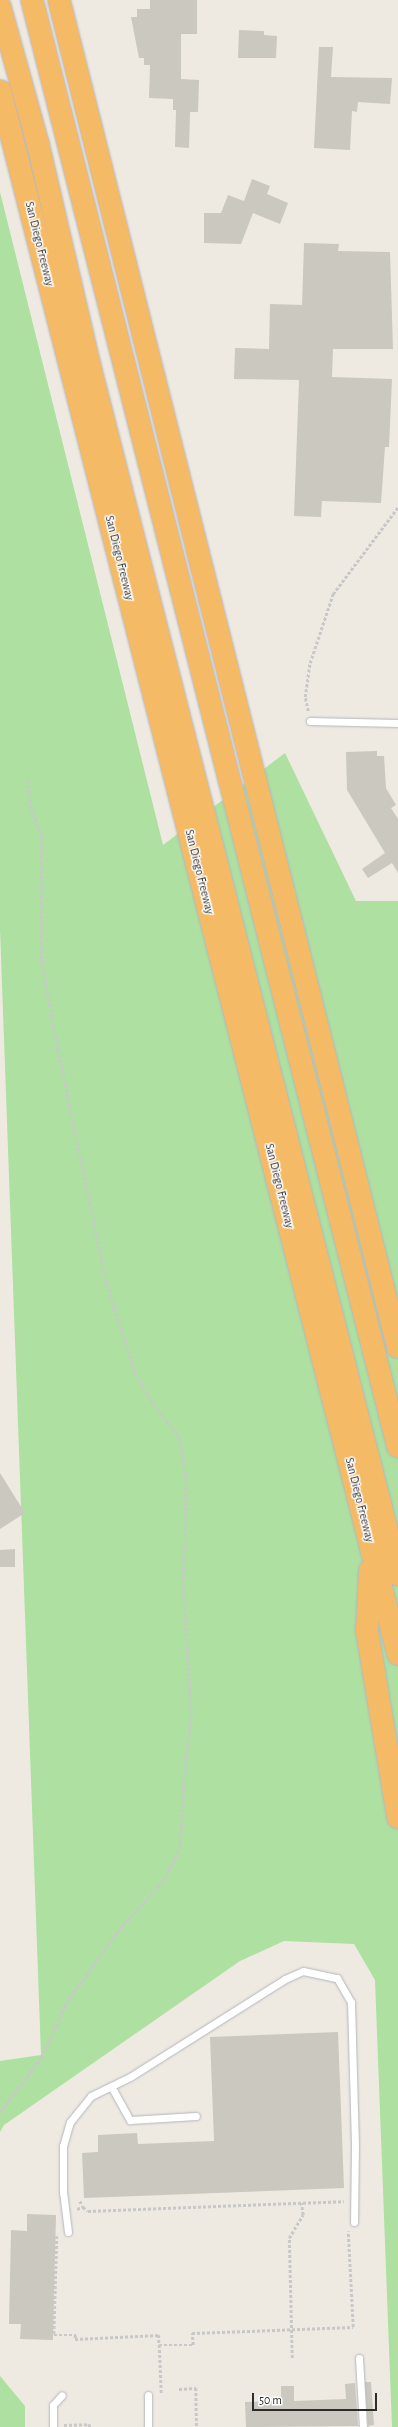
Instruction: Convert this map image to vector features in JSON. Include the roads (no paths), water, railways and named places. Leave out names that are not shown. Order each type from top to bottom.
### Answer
[{"type":"highway","points":[[32,0],[398,1446]]},
{"type":"highway","points":[[59,0],[398,1347]]},
{"type":"highway","points":[[0,7],[38,144],[89,363],[398,1574]]},
{"type":"highway","name":"San Diego Freeway","points":[[0,91],[398,1654]]},
{"type":"highway","points":[[371,1546],[367,1631],[398,1817]]},
{"type":"lane","points":[[310,721],[398,723]]},
{"type":"lane","points":[[68,2232],[63,2193],[63,2146],[70,2122],[91,2096],[130,2076],[303,1971],[337,1978],[351,2002],[355,2144],[354,2222]]},
{"type":"lane","points":[[112,2086],[130,2120],[196,2116]]},
{"type":"lane","points":[[359,2358],[363,2427]]},
{"type":"lane","points":[[53,2426],[53,2405],[62,2395]]},
{"type":"lane","points":[[148,2395],[148,2427]]}]
